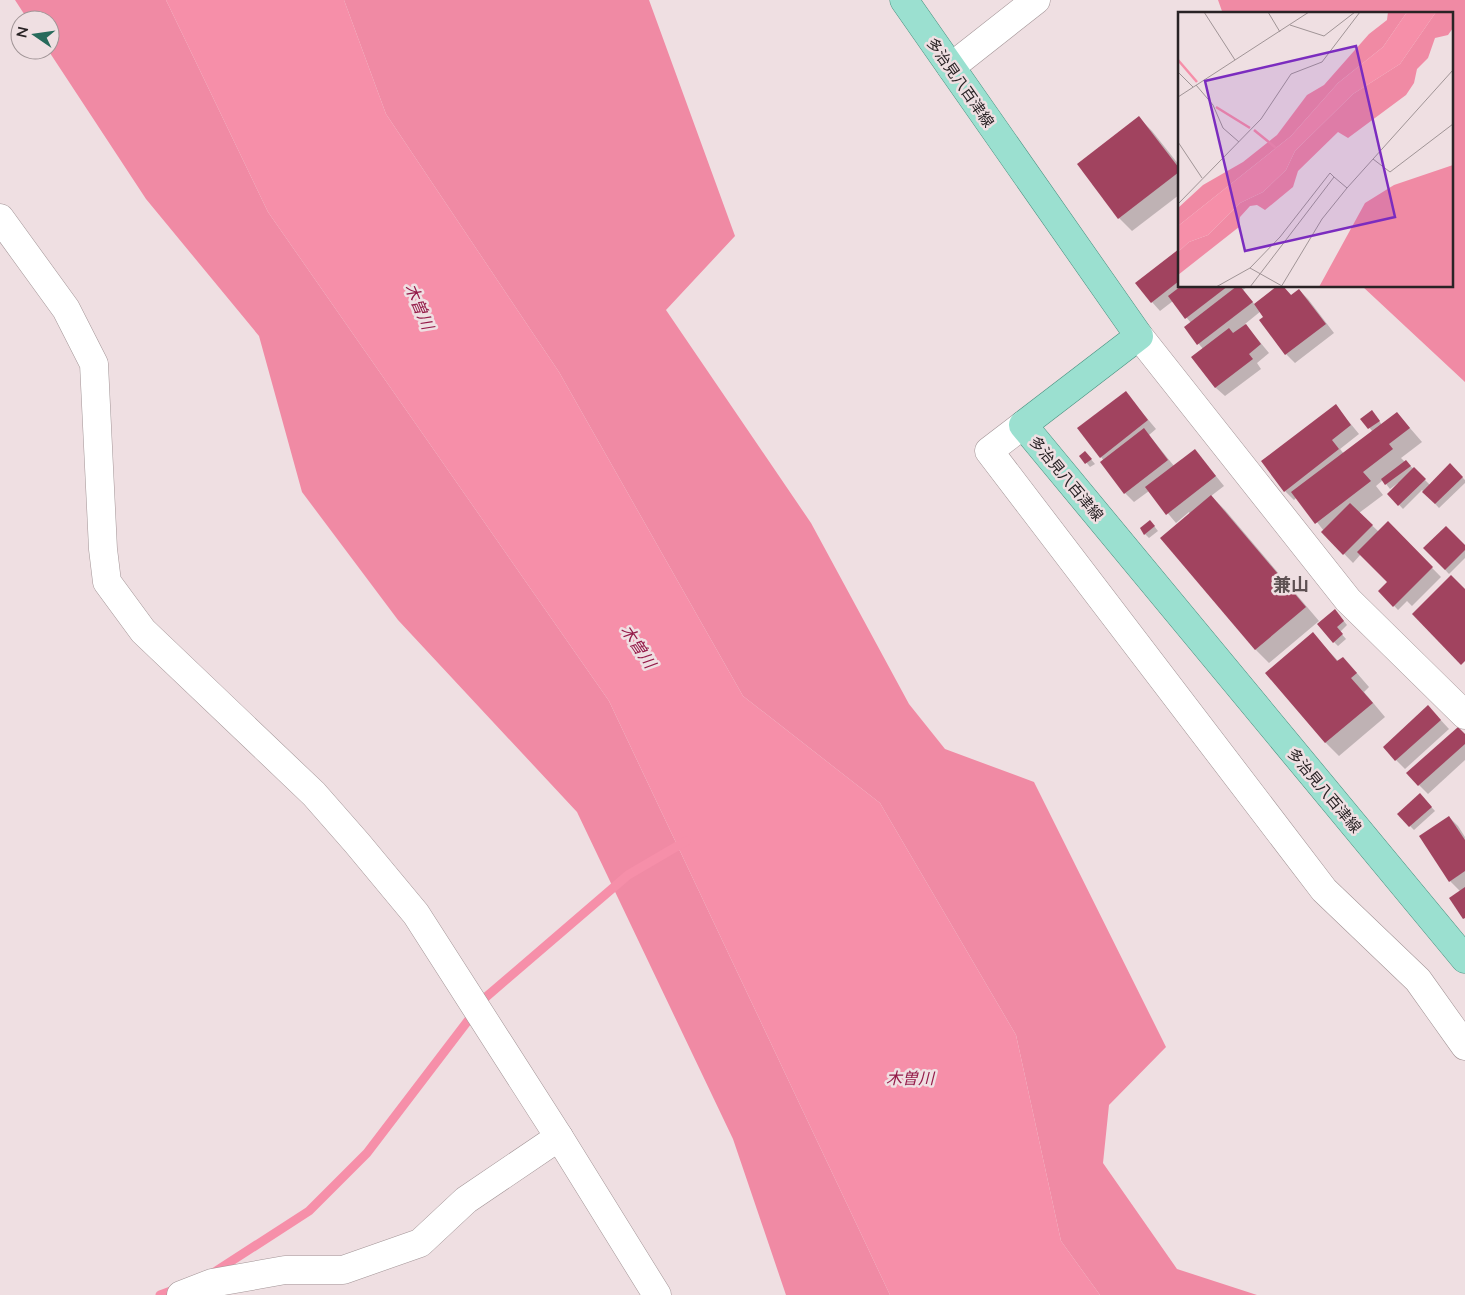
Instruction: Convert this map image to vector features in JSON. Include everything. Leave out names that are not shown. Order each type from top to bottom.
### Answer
[{"type":"main road","name":"多治見八百津線","points":[[904,0],[1139,336],[1023,425],[1465,959]]},
{"type":"street","points":[[951,67],[1036,0]]},
{"type":"street","points":[[0,218],[66,309],[94,364],[103,549],[107,582],[143,632],[314,794],[357,842],[410,907],[559,1137],[657,1295]]},
{"type":"street","points":[[1139,336],[1348,600],[1465,714]]},
{"type":"street","points":[[1023,425],[989,450],[1324,890],[1418,980],[1465,1046]]},
{"type":"street","points":[[181,1295],[212,1283],[285,1270],[344,1270],[420,1243],[466,1200],[559,1137]]},
{"type":"shaded area","points":[[15,0],[166,0],[268,212],[609,701],[890,1295],[786,1295],[733,1139],[577,812],[398,620],[302,492],[259,336],[146,199],[55,60],[60,60],[60,10],[22,10]]},
{"type":"shaded area","points":[[344,0],[649,0],[735,236],[666,310],[811,523],[909,704],[945,749],[1034,782],[1166,1047],[1109,1105],[1103,1163],[1177,1269],[1257,1295],[1100,1295],[1061,1241],[1016,1035],[880,803],[743,696],[559,372],[386,114]]},
{"type":"shaded area","points":[[1218,0],[1465,0],[1465,382],[1364,288],[1452,288],[1452,12],[1222,12]]},
{"type":"water","name":"木曽川","points":[[166,0],[344,0],[386,114],[559,372],[743,696],[880,803],[1016,1035],[1061,1241],[1100,1295],[890,1295],[609,701],[268,212]]},
{"type":"building","points":[[1139,116],[1178,167],[1178,173],[1118,219],[1077,164]]},
{"type":"building","points":[[1178,250],[1178,282],[1151,303],[1135,283]]},
{"type":"building","points":[[1178,288],[1225,288],[1185,319],[1168,296]]},
{"type":"building","points":[[1234,288],[1242,288],[1253,302],[1197,345],[1184,327]]},
{"type":"building","points":[[1274,288],[1285,288],[1291,295],[1299,289],[1326,324],[1285,355],[1259,320],[1263,317],[1254,304]]},
{"type":"building","points":[[1246,324],[1261,344],[1249,354],[1253,359],[1215,388],[1191,357],[1229,328],[1233,333]]},
{"type":"building","points":[[1126,391],[1148,420],[1100,458],[1077,428]]},
{"type":"building","points":[[1336,404],[1351,425],[1332,440],[1339,449],[1284,492],[1261,461]]},
{"type":"building","points":[[1372,410],[1380,421],[1368,429],[1360,419]]},
{"type":"building","points":[[1397,412],[1410,428],[1389,444],[1393,449],[1363,472],[1371,481],[1315,524],[1291,492]]},
{"type":"building","points":[[1144,428],[1168,460],[1124,494],[1100,462]]},
{"type":"building","points":[[1195,449],[1216,476],[1166,515],[1145,487]]},
{"type":"building","points":[[1085,451],[1092,459],[1085,464],[1079,456]]},
{"type":"building","points":[[1406,460],[1411,466],[1385,485],[1381,479]]},
{"type":"building","points":[[1450,463],[1463,477],[1435,504],[1422,492]]},
{"type":"building","points":[[1414,467],[1426,479],[1398,506],[1387,494]]},
{"type":"building","points":[[1211,495],[1306,607],[1255,650],[1160,538]]},
{"type":"building","points":[[1350,503],[1373,525],[1343,555],[1321,532]]},
{"type":"building","points":[[1150,520],[1155,526],[1144,535],[1140,528]]},
{"type":"building","points":[[1388,521],[1433,567],[1393,607],[1378,591],[1387,582],[1357,552]]},
{"type":"building","points":[[1446,526],[1465,545],[1465,550],[1445,570],[1423,548]]},
{"type":"building","points":[[1451,575],[1465,589],[1465,661],[1461,665],[1412,614]]},
{"type":"building","points":[[1335,609],[1344,621],[1337,627],[1343,634],[1333,643],[1317,624]]},
{"type":"building","points":[[1313,632],[1337,661],[1343,657],[1357,673],[1351,678],[1373,703],[1325,743],[1265,673]]},
{"type":"building","points":[[1428,705],[1441,720],[1395,761],[1383,747]]},
{"type":"building","points":[[1458,727],[1465,734],[1465,744],[1418,786],[1406,773]]},
{"type":"building","points":[[1420,793],[1432,807],[1409,827],[1397,814]]},
{"type":"building","points":[[1449,816],[1465,840],[1465,871],[1449,882],[1419,836]]},
{"type":"building","points":[[1465,887],[1465,918],[1463,919],[1449,898]]},
{"type":"waterway","points":[[213,1273],[309,1211],[367,1153],[486,997],[628,875],[686,841]]},
{"type":"waterway","points":[[160,1295],[179,1288]]},
{"type":"district","name":"兼山","points":[[1291,584]]}]
